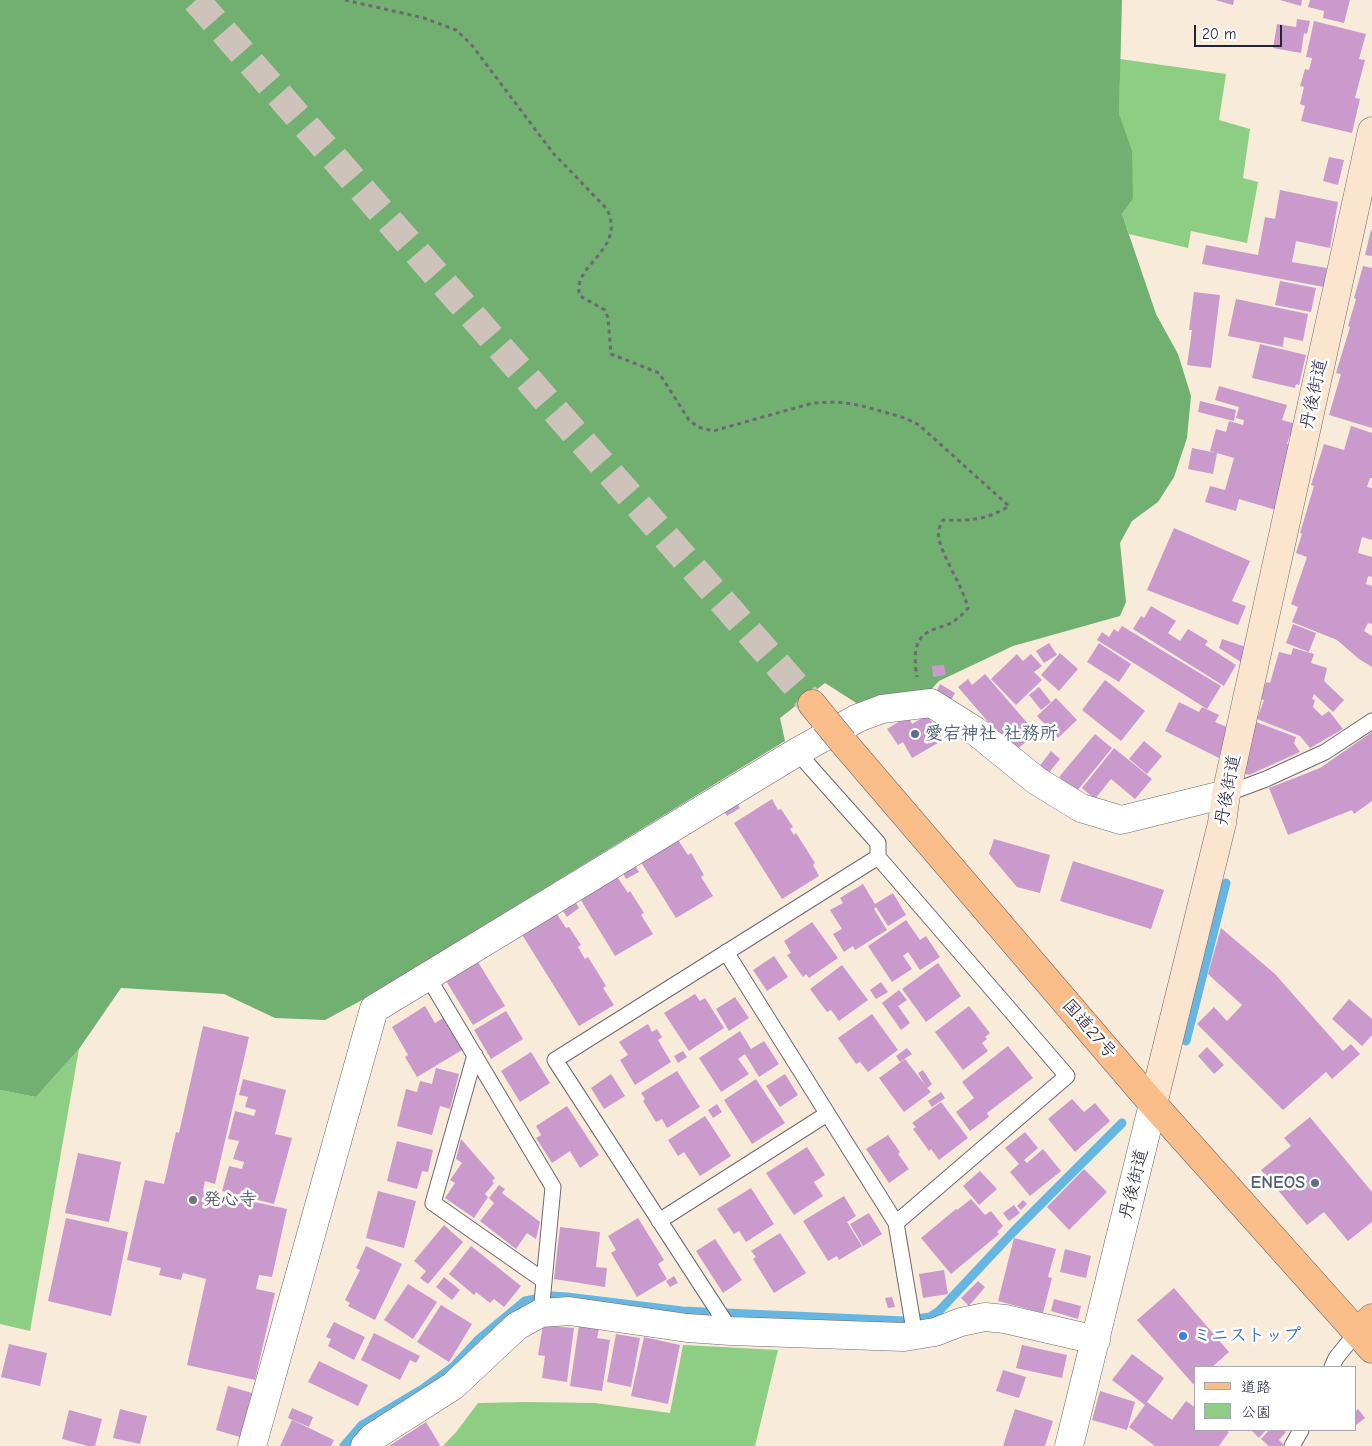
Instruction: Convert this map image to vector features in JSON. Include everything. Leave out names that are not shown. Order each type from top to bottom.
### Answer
[{"type":"highway","name":"国道27号","points":[[818,712],[1153,1104],[1367,1333]]},
{"type":"street","name":"丹後街道","points":[[1069,1446],[1222,823],[1226,794],[1372,131]]},
{"type":"street","points":[[252,1446],[374,1009],[796,752],[858,718],[882,710],[931,703],[974,730],[1037,781],[1081,808],[1121,820],[1226,794]]},
{"type":"street","points":[[365,1446],[373,1437],[454,1386],[517,1326],[542,1297],[569,1311],[687,1328],[723,1319],[904,1337],[913,1325],[935,1332],[961,1322],[986,1317],[1005,1319],[1096,1340]]},
{"type":"lane","points":[[1226,794],[1266,779],[1325,752],[1372,721]]},
{"type":"lane","points":[[796,752],[878,843],[878,857],[1067,1076],[896,1223]]},
{"type":"lane","points":[[723,1319],[555,1060],[878,857]]},
{"type":"lane","points":[[726,952],[896,1223],[913,1325]]},
{"type":"lane","points":[[428,977],[553,1187],[542,1297]]},
{"type":"lane","points":[[475,1055],[433,1203],[542,1297]]},
{"type":"lane","points":[[659,1221],[827,1114]]},
{"type":"lane","points":[[1332,1366],[1336,1358],[1367,1333]]},
{"type":"lane","points":[[1292,1446],[1300,1431]]},
{"type":"path","points":[[345,0],[424,18],[456,30],[471,44],[553,153],[607,209],[612,220],[612,233],[609,241],[582,278],[578,288],[580,296],[605,310],[608,318],[611,354],[659,373],[689,420],[698,427],[713,431],[813,403],[836,402],[859,405],[905,418],[918,425],[1009,506],[997,514],[970,521],[943,520],[939,527],[939,541],[965,597],[968,608],[954,621],[920,638],[916,652],[916,673]]},
{"type":"green space","points":[[0,0],[1122,0],[1119,114],[1132,151],[1133,199],[1122,214],[1156,314],[1178,354],[1191,396],[1187,438],[1174,477],[1158,502],[1132,521],[1120,543],[1126,602],[1120,616],[1013,646],[939,681],[928,693],[861,706],[825,683],[780,718],[785,741],[364,999],[325,1020],[275,1018],[224,994],[121,988],[79,1049],[36,1097],[0,1090]]},
{"type":"green space","points":[[1120,59],[1226,74],[1219,120],[1250,129],[1243,178],[1258,182],[1247,243],[1191,231],[1188,248],[1129,234],[1122,214],[1133,199],[1119,114]]},
{"type":"green space","points":[[79,1049],[30,1331],[0,1324],[0,1090],[36,1097]]},
{"type":"green space","points":[[683,1345],[778,1350],[755,1446],[443,1446],[478,1403],[595,1403],[670,1413]]},
{"type":"building","points":[[1215,0],[1234,0],[1233,5]]},
{"type":"building","points":[[1280,0],[1302,0],[1301,6]]},
{"type":"building","points":[[1310,0],[1350,0],[1344,23],[1323,18],[1324,11],[1308,7]]},
{"type":"building","points":[[1297,19],[1310,21],[1307,34],[1304,33],[1301,53],[1273,48],[1277,24],[1296,27]]},
{"type":"building","points":[[1314,21],[1366,34],[1359,59],[1365,60],[1355,98],[1360,99],[1352,133],[1301,121],[1305,106],[1300,104],[1304,87],[1300,86],[1305,69],[1309,70],[1312,58],[1306,57]]},
{"type":"building","points":[[1329,157],[1344,160],[1338,185],[1323,181]]},
{"type":"building","points":[[1280,190],[1338,202],[1330,248],[1296,241],[1292,262],[1327,268],[1324,287],[1202,264],[1206,245],[1258,255],[1265,217],[1275,219]]},
{"type":"building","points":[[1372,230],[1372,256],[1365,255]]},
{"type":"building","points":[[1363,266],[1372,268],[1372,428],[1329,415],[1341,374],[1336,373],[1350,327],[1348,326]]},
{"type":"building","points":[[1280,281],[1316,288],[1311,312],[1275,305]]},
{"type":"building","points":[[1194,292],[1220,295],[1211,368],[1187,365],[1192,330],[1189,330]]},
{"type":"building","points":[[1236,299],[1308,314],[1303,341],[1284,337],[1283,347],[1228,336]]},
{"type":"building","points":[[1260,344],[1306,355],[1299,385],[1296,384],[1295,388],[1252,378]]},
{"type":"building","points":[[1219,386],[1287,405],[1282,420],[1297,424],[1293,436],[1290,435],[1287,444],[1293,445],[1276,510],[1239,499],[1236,511],[1205,502],[1210,486],[1225,490],[1234,458],[1210,451],[1216,429],[1226,432],[1229,421],[1243,425],[1244,420],[1236,418],[1239,407],[1215,400]]},
{"type":"building","points":[[1200,401],[1236,410],[1234,421],[1198,412]]},
{"type":"building","points":[[1351,426],[1372,433],[1372,478],[1370,478],[1367,487],[1372,488],[1372,540],[1362,537],[1358,553],[1372,557],[1372,577],[1368,576],[1366,584],[1372,586],[1372,624],[1368,623],[1364,631],[1372,636],[1372,667],[1359,659],[1337,640],[1292,622],[1298,607],[1291,604],[1307,557],[1296,553],[1314,486],[1311,485],[1324,444],[1344,450]]},
{"type":"building","points":[[1192,448],[1217,453],[1213,474],[1188,469]]},
{"type":"building","points":[[1174,528],[1250,561],[1232,601],[1246,606],[1238,625],[1147,590]]},
{"type":"building","points":[[1151,606],[1176,621],[1168,633],[1180,641],[1188,629],[1208,641],[1205,645],[1236,665],[1224,686],[1133,629],[1141,616],[1144,618]]},
{"type":"building","points":[[1293,624],[1316,633],[1309,652],[1286,643]]},
{"type":"building","points":[[1122,626],[1221,686],[1207,709],[1097,640],[1102,632],[1109,637],[1114,629],[1118,632]]},
{"type":"building","points":[[1222,639],[1246,647],[1241,662],[1219,648]]},
{"type":"building","points":[[1049,643],[1057,655],[1044,663],[1036,651]]},
{"type":"building","points":[[1099,643],[1131,664],[1119,682],[1087,662]]},
{"type":"building","points":[[1293,648],[1314,654],[1311,663],[1327,668],[1324,681],[1344,700],[1333,712],[1314,694],[1312,699],[1315,700],[1313,707],[1322,716],[1329,711],[1343,729],[1310,748],[1300,736],[1257,719],[1264,700],[1261,699],[1266,682],[1270,683],[1279,652],[1291,655]]},
{"type":"building","points":[[1060,653],[1078,669],[1059,691],[1041,675]]},
{"type":"building","points":[[1017,654],[1023,661],[1031,654],[1042,666],[1034,672],[1042,680],[1016,705],[991,679]]},
{"type":"building","points":[[944,665],[946,675],[933,677],[932,666]]},
{"type":"building","points":[[985,674],[1036,733],[1014,752],[958,687],[968,679],[972,685]]},
{"type":"building","points":[[1105,680],[1145,711],[1121,741],[1082,710]]},
{"type":"building","points":[[940,684],[955,693],[949,704],[934,696]]},
{"type":"building","points":[[1039,687],[1051,702],[1041,710],[1029,695]]},
{"type":"building","points":[[1056,698],[1077,720],[1058,738],[1037,716]]},
{"type":"building","points":[[1179,702],[1199,712],[1202,707],[1219,715],[1215,722],[1227,727],[1219,758],[1165,731]]},
{"type":"building","name":"愛宕神社 社務所","points":[[927,715],[943,740],[912,758],[903,742],[898,745],[887,729],[908,716],[912,724]]},
{"type":"building","points":[[1256,722],[1296,737],[1294,743],[1300,752],[1249,775],[1243,773]]},
{"type":"building","points":[[1372,732],[1372,801],[1354,814],[1352,810],[1288,835],[1269,788],[1320,768]]},
{"type":"building","points":[[1095,734],[1112,748],[1077,791],[1059,777]]},
{"type":"building","points":[[1144,741],[1162,756],[1147,774],[1129,759]]},
{"type":"building","points":[[1114,748],[1152,779],[1135,799],[1111,779],[1095,799],[1082,788]]},
{"type":"building","points":[[1051,751],[1060,759],[1047,775],[1038,768]]},
{"type":"building","points":[[772,799],[778,810],[781,809],[793,827],[790,829],[794,835],[796,833],[815,863],[813,865],[819,876],[782,899],[734,823]]},
{"type":"building","points":[[736,801],[740,808],[727,816],[723,809]]},
{"type":"building","points":[[676,837],[688,855],[691,853],[704,875],[701,877],[713,896],[676,918],[639,859]]},
{"type":"building","points":[[994,839],[1050,855],[1040,893],[1017,887],[989,854]]},
{"type":"building","points":[[1073,861],[1164,890],[1151,929],[1060,901]]},
{"type":"building","points":[[634,864],[639,872],[626,879],[622,871]]},
{"type":"building","points":[[616,875],[628,893],[630,891],[644,913],[641,915],[653,934],[615,956],[579,897]]},
{"type":"building","points":[[863,884],[875,904],[893,893],[906,915],[888,926],[876,907],[874,909],[887,930],[855,950],[853,946],[844,952],[833,934],[842,929],[830,910],[843,903],[840,898]]},
{"type":"building","points":[[574,900],[579,908],[567,917],[561,908]]},
{"type":"building","points":[[555,911],[566,928],[569,927],[581,945],[578,947],[585,959],[588,957],[606,986],[603,988],[614,1005],[579,1026],[521,933]]},
{"type":"building","points":[[906,920],[920,940],[926,936],[940,957],[920,970],[908,952],[903,956],[912,969],[892,982],[868,946]]},
{"type":"building","points":[[812,922],[838,958],[809,978],[806,974],[803,977],[787,955],[791,953],[784,941]]},
{"type":"building","points":[[1221,928],[1275,974],[1343,1051],[1351,1044],[1360,1054],[1332,1079],[1326,1072],[1283,1110],[1197,1024],[1214,1007],[1227,1021],[1242,1005],[1208,974]]},
{"type":"building","points":[[774,956],[788,977],[767,991],[753,970]]},
{"type":"building","points":[[478,962],[505,1006],[473,1025],[446,981]]},
{"type":"building","points":[[938,963],[961,996],[926,1022],[902,989]]},
{"type":"building","points":[[842,965],[868,1000],[839,1021],[831,1010],[827,1012],[810,989]]},
{"type":"building","points":[[881,982],[888,992],[876,999],[870,990]]},
{"type":"building","points":[[899,990],[907,1000],[898,1006],[910,1023],[901,1030],[882,1003]]},
{"type":"building","points":[[695,994],[700,1001],[705,998],[724,1028],[689,1051],[664,1013]]},
{"type":"building","points":[[735,997],[749,1018],[729,1031],[716,1009]]},
{"type":"building","points":[[1349,999],[1372,1019],[1372,1035],[1362,1046],[1332,1019]]},
{"type":"building","points":[[425,1006],[435,1023],[443,1018],[462,1050],[417,1077],[405,1057],[408,1055],[392,1027]]},
{"type":"building","points":[[969,1006],[990,1033],[982,1043],[988,1051],[963,1070],[935,1032]]},
{"type":"building","points":[[506,1011],[523,1039],[491,1059],[474,1030]]},
{"type":"building","points":[[872,1014],[898,1050],[868,1072],[860,1062],[856,1064],[838,1038]]},
{"type":"building","points":[[648,1024],[652,1032],[657,1029],[662,1037],[658,1040],[671,1062],[635,1085],[620,1060],[628,1055],[619,1042]]},
{"type":"building","name":"発心寺","points":[[203,1026],[249,1037],[215,1184],[205,1181],[203,1191],[287,1209],[272,1277],[259,1275],[256,1289],[275,1293],[255,1380],[187,1365],[206,1279],[183,1273],[181,1280],[159,1275],[161,1268],[127,1260],[145,1180],[164,1184],[176,1132],[179,1133]]},
{"type":"building","points":[[740,1031],[751,1049],[764,1041],[779,1064],[759,1077],[745,1054],[738,1059],[749,1074],[721,1092],[699,1058]]},
{"type":"building","points":[[1008,1046],[1033,1078],[987,1113],[989,1117],[970,1131],[956,1112],[974,1098],[962,1082]]},
{"type":"building","points":[[1207,1047],[1224,1065],[1214,1074],[1198,1056]]},
{"type":"building","points":[[907,1048],[912,1054],[900,1062],[896,1056]]},
{"type":"building","points":[[683,1051],[687,1057],[678,1063],[674,1056]]},
{"type":"building","points":[[531,1052],[550,1083],[520,1102],[501,1071]]},
{"type":"building","points":[[905,1059],[925,1085],[918,1073],[923,1070],[932,1084],[927,1088],[931,1092],[904,1112],[879,1078]]},
{"type":"building","points":[[436,1068],[459,1074],[450,1109],[440,1106],[432,1135],[397,1126],[406,1089],[417,1092],[420,1081],[432,1084]]},
{"type":"building","points":[[677,1071],[700,1107],[667,1128],[662,1119],[656,1122],[643,1101],[645,1099],[641,1093]]},
{"type":"building","points":[[611,1074],[625,1096],[604,1109],[591,1088]]},
{"type":"building","points":[[785,1074],[798,1095],[780,1107],[766,1086]]},
{"type":"building","points":[[243,1079],[286,1090],[275,1134],[292,1138],[274,1204],[222,1191],[229,1166],[242,1169],[244,1162],[233,1159],[239,1141],[228,1139],[235,1111],[254,1116],[256,1110],[245,1107],[248,1097],[239,1095]]},
{"type":"building","points":[[756,1079],[785,1123],[752,1144],[724,1100]]},
{"type":"building","points":[[941,1092],[945,1098],[932,1107],[928,1101]]},
{"type":"building","points":[[1072,1099],[1084,1112],[1095,1103],[1110,1121],[1075,1152],[1048,1119]]},
{"type":"building","points":[[941,1102],[968,1138],[939,1160],[931,1149],[929,1151],[913,1129],[916,1127],[912,1123]]},
{"type":"building","points":[[717,1104],[722,1112],[713,1118],[708,1110]]},
{"type":"building","points":[[567,1106],[599,1155],[580,1168],[570,1151],[552,1163],[536,1138],[541,1135],[536,1126]]},
{"type":"building","points":[[705,1116],[731,1156],[700,1176],[684,1152],[678,1156],[668,1140]]},
{"type":"building","points":[[1310,1117],[1372,1192],[1372,1222],[1348,1241],[1324,1212],[1307,1225],[1261,1170],[1291,1146],[1284,1138]]},
{"type":"building","points":[[1025,1132],[1038,1148],[1024,1160],[1027,1163],[1043,1149],[1061,1171],[1030,1196],[1010,1172],[1019,1164],[1005,1148]]},
{"type":"building","points":[[888,1135],[909,1169],[889,1183],[866,1149]]},
{"type":"building","points":[[461,1139],[495,1178],[492,1181],[494,1183],[485,1194],[488,1197],[474,1218],[445,1198],[455,1183],[450,1180],[462,1163],[456,1159]]},
{"type":"building","points":[[397,1141],[433,1150],[428,1172],[422,1171],[417,1189],[387,1181]]},
{"type":"building","points":[[807,1147],[825,1175],[814,1182],[823,1196],[794,1215],[766,1173]]},
{"type":"building","points":[[78,1153],[121,1162],[109,1222],[65,1213]]},
{"type":"building","points":[[1084,1169],[1107,1192],[1069,1230],[1047,1207]]},
{"type":"building","points":[[980,1171],[997,1189],[979,1205],[963,1186]]},
{"type":"building","points":[[499,1185],[505,1189],[502,1193],[540,1222],[536,1239],[527,1233],[516,1249],[480,1221],[494,1203],[489,1198]]},
{"type":"building","points":[[751,1188],[774,1224],[746,1242],[739,1231],[734,1234],[717,1209]]},
{"type":"building","points":[[378,1191],[416,1201],[404,1248],[366,1238]]},
{"type":"building","points":[[844,1196],[856,1216],[847,1222],[862,1246],[839,1260],[837,1256],[828,1261],[803,1221]]},
{"type":"building","points":[[971,1199],[985,1215],[991,1211],[1003,1226],[997,1232],[999,1234],[951,1274],[921,1238]]},
{"type":"building","points":[[1023,1200],[1027,1204],[1021,1210],[1017,1206]]},
{"type":"building","points":[[1014,1205],[1020,1213],[1009,1221],[1003,1213]]},
{"type":"building","points":[[869,1213],[882,1234],[863,1246],[850,1224]]},
{"type":"building","points":[[66,1218],[128,1232],[111,1316],[48,1301]]},
{"type":"building","points":[[638,1218],[664,1260],[658,1264],[667,1279],[637,1297],[611,1253],[616,1250],[608,1236]]},
{"type":"building","points":[[444,1225],[463,1242],[428,1284],[420,1278],[426,1271],[414,1261]]},
{"type":"building","points":[[560,1227],[600,1232],[596,1267],[607,1268],[605,1287],[554,1279]]},
{"type":"building","points":[[780,1233],[806,1273],[774,1293],[753,1259],[756,1257],[751,1251]]},
{"type":"building","points":[[1014,1238],[1056,1249],[1048,1277],[1052,1278],[1043,1313],[998,1301]]},
{"type":"building","points":[[715,1239],[742,1280],[723,1293],[696,1251]]},
{"type":"building","points":[[366,1246],[402,1264],[375,1320],[348,1306],[350,1303],[345,1300],[360,1270],[356,1268]]},
{"type":"building","points":[[471,1246],[521,1286],[504,1307],[494,1299],[490,1303],[476,1292],[474,1295],[449,1274]]},
{"type":"building","points":[[1065,1249],[1091,1256],[1086,1278],[1060,1272]]},
{"type":"building","points":[[944,1270],[948,1294],[923,1298],[919,1274]]},
{"type":"building","points":[[674,1276],[678,1283],[670,1287],[666,1281]]},
{"type":"building","points":[[444,1277],[460,1290],[452,1300],[436,1287]]},
{"type":"building","points":[[978,1281],[985,1287],[969,1306],[961,1298]]},
{"type":"building","points":[[408,1284],[437,1302],[413,1339],[384,1320]]},
{"type":"building","name":"ミニストップ","points":[[1174,1288],[1229,1352],[1213,1366],[1194,1366],[1193,1384],[1137,1320]]},
{"type":"building","points":[[892,1297],[895,1307],[888,1308],[885,1298]]},
{"type":"building","points":[[1054,1299],[1081,1306],[1078,1319],[1051,1311]]},
{"type":"building","points":[[441,1305],[472,1324],[449,1362],[417,1342]]},
{"type":"building","points":[[334,1322],[365,1337],[354,1360],[328,1346],[331,1339],[326,1337]]},
{"type":"building","points":[[543,1325],[574,1328],[567,1382],[542,1378],[545,1356],[538,1355]]},
{"type":"building","points":[[579,1325],[599,1329],[597,1338],[610,1340],[602,1391],[570,1386]]},
{"type":"building","points":[[374,1333],[420,1356],[416,1363],[410,1360],[400,1380],[361,1360]]},
{"type":"building","points":[[616,1334],[640,1338],[631,1387],[607,1382]]},
{"type":"building","points":[[644,1337],[680,1345],[668,1404],[631,1396]]},
{"type":"building","points":[[9,1344],[47,1353],[40,1386],[1,1377]]},
{"type":"building","points":[[1022,1345],[1067,1355],[1062,1378],[1016,1368]]},
{"type":"building","points":[[1132,1354],[1164,1378],[1147,1402],[1172,1420],[1186,1401],[1194,1407],[1194,1431],[1229,1432],[1219,1446],[1155,1446],[1129,1427],[1145,1405],[1112,1380]]},
{"type":"building","points":[[319,1361],[368,1385],[358,1406],[308,1382]]},
{"type":"building","points":[[1003,1370],[1026,1377],[1019,1398],[996,1391]]},
{"type":"building","points":[[228,1386],[252,1393],[240,1437],[216,1430]]},
{"type":"building","points":[[1100,1391],[1135,1402],[1127,1430],[1092,1420]]},
{"type":"building","points":[[292,1408],[313,1417],[309,1427],[288,1418]]},
{"type":"building","points":[[120,1409],[147,1416],[140,1444],[113,1438]]},
{"type":"building","points":[[1015,1409],[1053,1421],[1045,1446],[1003,1446]]},
{"type":"building","points":[[69,1410],[102,1419],[95,1446],[62,1439]]},
{"type":"building","points":[[1357,1410],[1365,1418],[1357,1424]]},
{"type":"building","points":[[292,1420],[334,1440],[331,1446],[280,1446]]},
{"type":"building","points":[[426,1422],[440,1445],[389,1446]]},
{"type":"building","points":[[1252,1431],[1265,1431],[1259,1438]]},
{"type":"building","points":[[1268,1431],[1286,1432],[1279,1440],[1283,1446],[1269,1446],[1261,1439]]},
{"type":"waterway","points":[[1186,1041],[1226,883]]},
{"type":"waterway","points":[[344,1446],[362,1425],[424,1388],[453,1367],[478,1340],[525,1301],[552,1296],[682,1311],[904,1321],[930,1317],[939,1311],[1014,1231],[1122,1123]]},
{"type":"tunnel","points":[[196,0],[812,704]]},
{"type":"place","name":"愛宕神社 社務所","points":[[915,734]]},
{"type":"place","name":"ENEOS","points":[[1315,1183]]},
{"type":"place","name":"発心寺","points":[[193,1200]]},
{"type":"place","name":"ミニストップ","points":[[1183,1336]]}]
